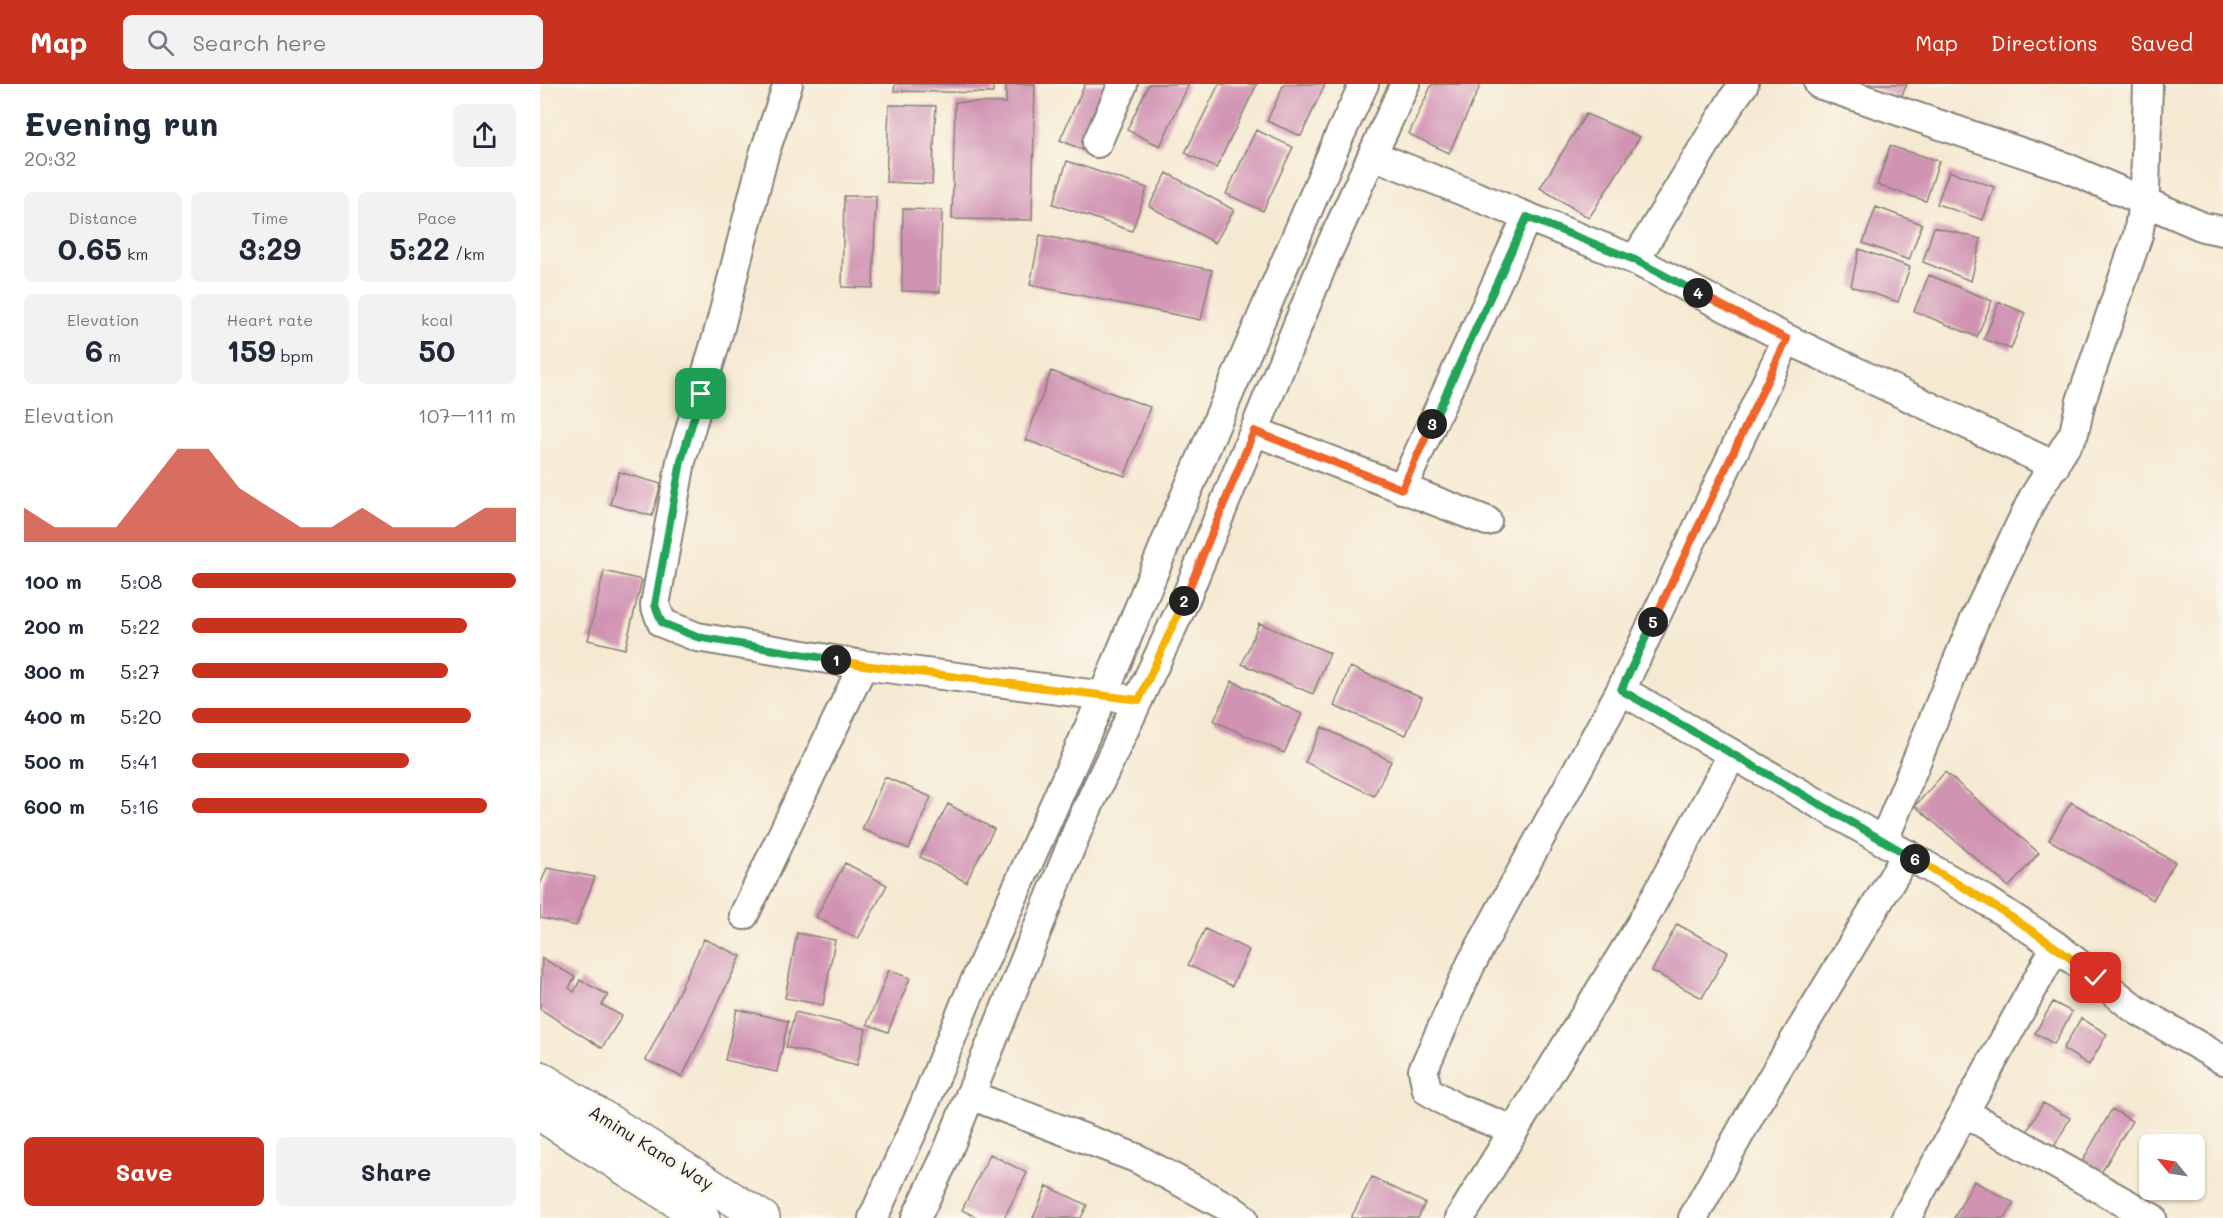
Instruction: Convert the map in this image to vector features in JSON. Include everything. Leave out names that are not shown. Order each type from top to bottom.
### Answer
[{"type":"main road","name":"Aminu Kano Way","points":[[540,1078],[763,1218]]},
{"type":"main road","name":"Aminu Kano Way","points":[[540,1114],[703,1218]]},
{"type":"street","points":[[788,84],[764,154],[720,327],[681,461],[655,605],[662,623],[697,637],[863,665],[1139,700]]},
{"type":"street","points":[[1097,143],[1123,84]]},
{"type":"street","points":[[873,1218],[1102,696],[1186,494],[1339,137],[1364,84]]},
{"type":"street","points":[[916,1218],[944,1160],[1080,824],[1184,602],[1326,256],[1405,84]]},
{"type":"street","points":[[1635,260],[1744,84]]},
{"type":"street","points":[[1819,84],[2065,167],[2203,227],[2223,231]]},
{"type":"street","points":[[1693,1218],[1895,847],[1974,621],[2033,498],[2074,433],[2081,401],[2138,235],[2145,190],[2148,84]]},
{"type":"street","points":[[1373,155],[1635,260],[1787,339],[2055,466]]},
{"type":"street","points":[[1402,489],[1527,217]]},
{"type":"street","points":[[1514,1130],[1456,1108],[1427,1090],[1423,1070],[1472,964],[1621,690],[1787,339]]},
{"type":"street","points":[[1254,431],[1487,521]]},
{"type":"street","points":[[744,915],[863,665]]},
{"type":"street","points":[[1621,690],[1984,899],[2056,946],[2135,1010],[2223,1060]]},
{"type":"street","points":[[1460,1218],[1641,924],[1732,755]]},
{"type":"street","points":[[1906,1218],[2056,946]]},
{"type":"street","points":[[970,1095],[1136,1158],[1231,1209],[1243,1218]]},
{"type":"street","points":[[1965,1113],[2152,1218]]},
{"type":"building","points":[[895,84],[993,84],[993,93],[894,91]]},
{"type":"building","points":[[1006,84],[1035,84],[1032,220],[952,219],[955,102],[1006,103]]},
{"type":"building","points":[[1085,84],[1120,84],[1090,153],[1060,140]]},
{"type":"building","points":[[1149,84],[1189,84],[1160,146],[1127,130]]},
{"type":"building","points":[[1219,84],[1257,84],[1216,168],[1185,153]]},
{"type":"building","points":[[1284,84],[1325,84],[1301,136],[1267,121]]},
{"type":"building","points":[[1432,84],[1481,84],[1449,153],[1409,134]]},
{"type":"building","points":[[1861,84],[1907,84],[1900,99]]},
{"type":"building","points":[[889,105],[936,106],[932,184],[886,182]]},
{"type":"building","points":[[1586,114],[1640,137],[1589,218],[1540,188]]},
{"type":"building","points":[[1256,130],[1293,147],[1263,211],[1226,194]]},
{"type":"building","points":[[1890,146],[1939,161],[1926,201],[1877,185]]},
{"type":"building","points":[[1067,161],[1147,188],[1132,231],[1053,204]]},
{"type":"building","points":[[1949,171],[1994,187],[1983,220],[1937,204]]},
{"type":"building","points":[[1167,173],[1234,210],[1215,243],[1149,206]]},
{"type":"building","points":[[844,196],[876,196],[873,288],[842,287]]},
{"type":"building","points":[[1876,207],[1922,224],[1909,260],[1863,243]]},
{"type":"building","points":[[903,209],[942,210],[940,292],[902,291]]},
{"type":"building","points":[[1934,227],[1981,239],[1971,281],[1923,262]]},
{"type":"building","points":[[1040,235],[1212,270],[1201,320],[1030,285]]},
{"type":"building","points":[[1859,249],[1910,267],[1898,302],[1851,286]]},
{"type":"building","points":[[1929,275],[1992,301],[1977,337],[1914,311]]},
{"type":"building","points":[[1999,302],[2025,313],[2011,349],[1984,339]]},
{"type":"building","points":[[1051,371],[1150,407],[1125,476],[1026,440]]},
{"type":"building","points":[[619,472],[661,484],[652,516],[610,504]]},
{"type":"building","points":[[604,571],[642,580],[625,649],[588,640]]},
{"type":"building","points":[[1259,623],[1330,653],[1313,694],[1242,664]]},
{"type":"building","points":[[1350,667],[1422,697],[1406,735],[1334,706]]},
{"type":"building","points":[[1232,681],[1302,714],[1284,753],[1214,721]]},
{"type":"building","points":[[1322,727],[1391,761],[1374,796],[1305,762]]},
{"type":"building","points":[[1945,772],[2039,853],[2009,887],[1915,806]]},
{"type":"building","points":[[885,777],[931,797],[909,849],[862,829]]},
{"type":"building","points":[[2071,802],[2175,862],[2153,900],[2049,840]]},
{"type":"building","points":[[948,804],[994,829],[966,882],[920,857]]},
{"type":"building","points":[[845,863],[887,885],[858,939],[816,917]]},
{"type":"building","points":[[547,868],[595,877],[576,926],[540,918],[540,885]]},
{"type":"building","points":[[1677,924],[1728,952],[1702,998],[1652,971]]},
{"type":"building","points":[[1205,929],[1249,950],[1232,986],[1188,965]]},
{"type":"building","points":[[797,933],[835,940],[823,1005],[785,998]]},
{"type":"building","points":[[704,939],[741,956],[682,1077],[646,1060]]},
{"type":"building","points":[[542,958],[575,977],[569,988],[574,992],[580,980],[608,995],[602,1005],[622,1016],[602,1048],[540,1009]]},
{"type":"building","points":[[889,970],[910,978],[888,1032],[867,1024]]},
{"type":"building","points":[[2053,1002],[2072,1012],[2054,1044],[2035,1033]]},
{"type":"building","points":[[737,1009],[788,1021],[777,1072],[725,1060]]},
{"type":"building","points":[[795,1012],[866,1029],[857,1065],[786,1047]]},
{"type":"building","points":[[2081,1018],[2107,1034],[2089,1065],[2063,1049]]},
{"type":"building","points":[[2043,1103],[2070,1118],[2054,1147],[2027,1132]]},
{"type":"building","points":[[2112,1109],[2132,1121],[2101,1173],[2082,1162]]},
{"type":"building","points":[[990,1154],[1027,1173],[1004,1218],[978,1218],[962,1210]]},
{"type":"building","points":[[1372,1177],[1425,1203],[1418,1218],[1351,1218]]},
{"type":"building","points":[[1974,1181],[2014,1203],[2005,1218],[1954,1218]]},
{"type":"building","points":[[1047,1186],[1087,1205],[1081,1218],[1033,1218]]},
{"type":"route","points":[[701,394],[681,461],[655,605],[662,623],[697,637],[863,665],[1139,700],[1184,602],[1254,431],[1402,489],[1527,217],[1635,260],[1787,339],[1621,690],[1984,899],[2056,946],[2096,978]]}]
